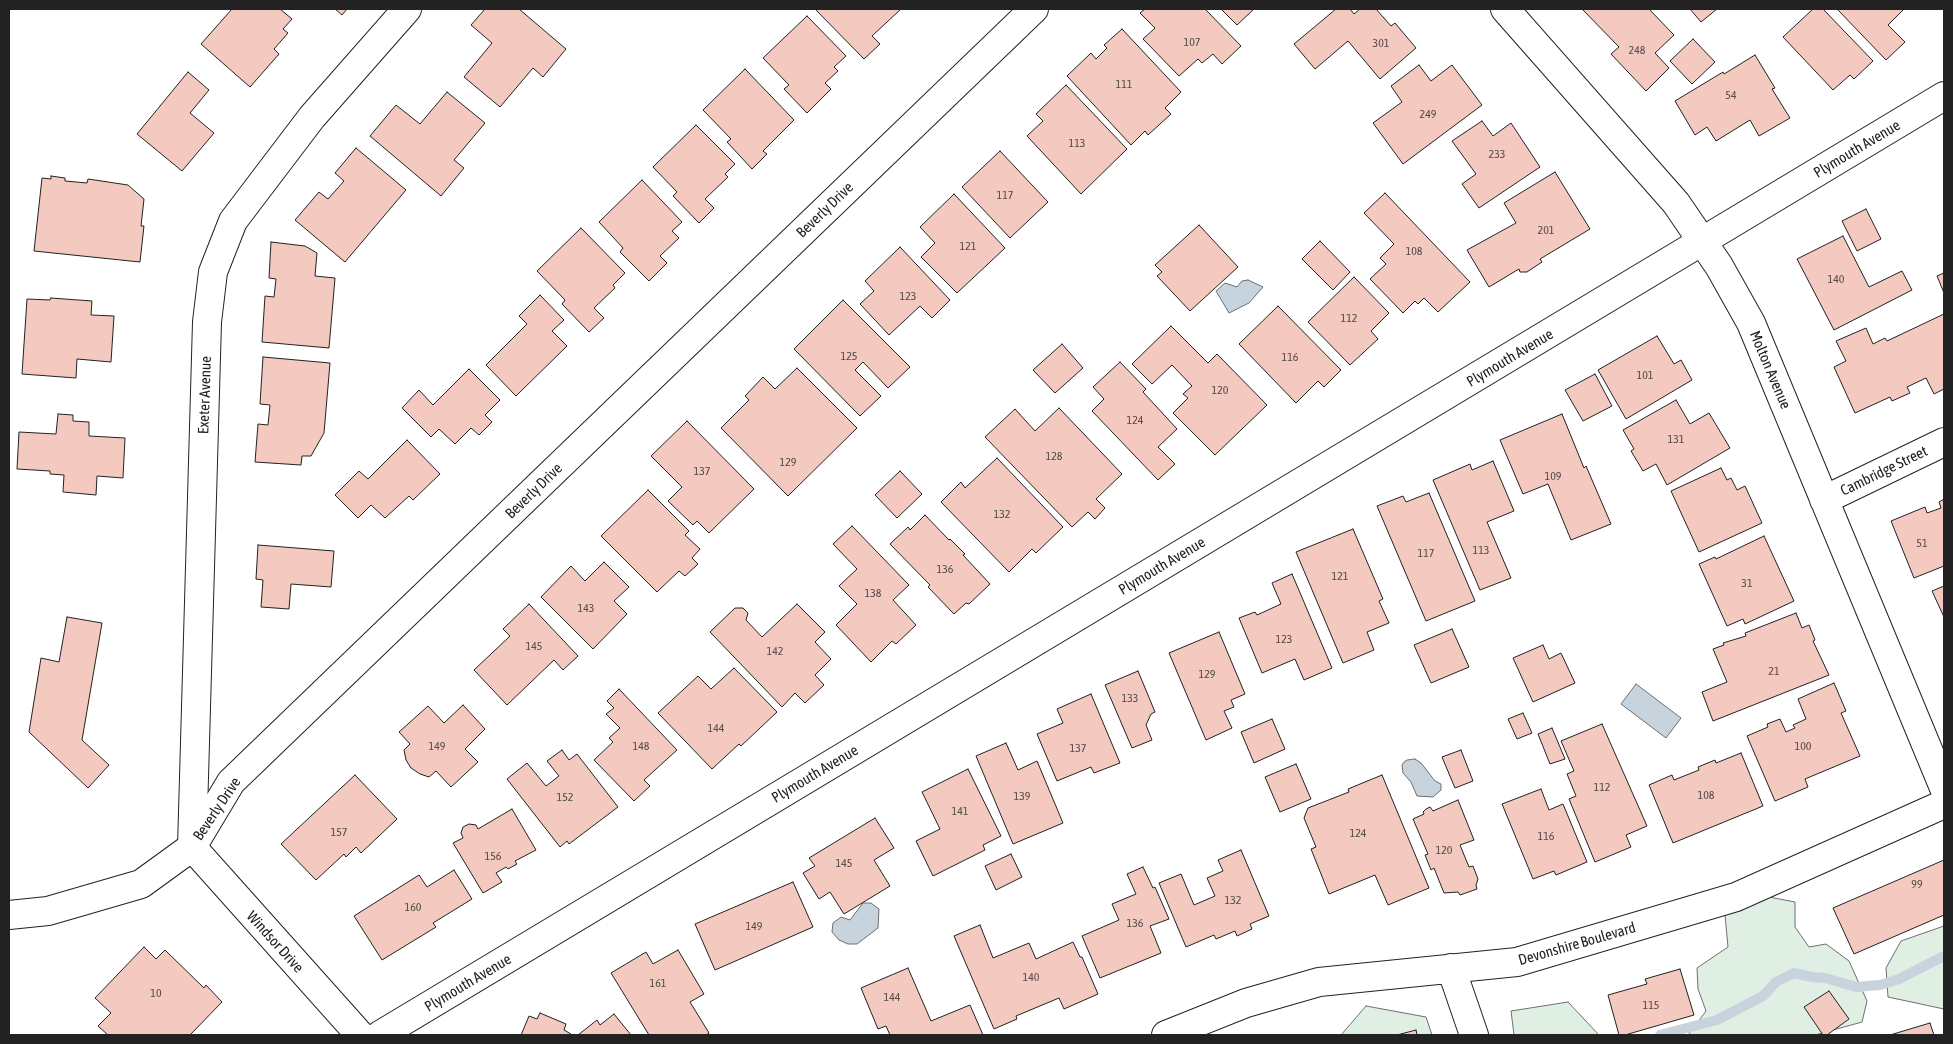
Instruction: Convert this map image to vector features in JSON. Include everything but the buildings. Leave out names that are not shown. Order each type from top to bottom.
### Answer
[{"type":"street","name":"Exeter Avenue","points":[[192,847],[207,322],[213,272],[233,221],[312,116],[407,9]]},
{"type":"street","name":"Beverly Drive","points":[[9,915],[48,911],[141,884],[192,847],[232,782],[1034,9]]},
{"type":"street","name":"Molton Avenue","points":[[1505,9],[1676,203],[1719,266],[1751,323],[1944,788]]},
{"type":"street","name":"Plymouth Avenue","points":[[380,1035],[1944,96]]},
{"type":"street","name":"Cambridge Street","points":[[1824,500],[1944,442]]},
{"type":"street","name":"Devonshire Boulevard","points":[[1166,1035],[1246,1003],[1319,982],[1517,962],[1736,897],[1944,804]]},
{"type":"street","name":"Windsor Drive","points":[[192,847],[360,1035]]},
{"type":"street","points":[[1451,968],[1474,1035]]},
{"type":"green space","points":[[1764,896],[1795,902],[1795,927],[1809,947],[1826,944],[1849,961],[1867,1001],[1862,1022],[1815,1035],[1688,1035],[1706,1011],[1698,989],[1697,968],[1728,947],[1725,915]]},
{"type":"green space","points":[[1944,926],[1944,1009],[1888,997],[1886,968],[1901,941]]},
{"type":"green space","points":[[1568,1002],[1599,1035],[1514,1035],[1511,1011]]},
{"type":"green space","points":[[1366,1006],[1426,1017],[1432,1035],[1341,1035]]},
{"type":"shaded area","points":[[1248,280],[1263,287],[1249,303],[1229,313],[1216,291],[1225,283],[1237,287],[1242,281]]},
{"type":"shaded area","points":[[1636,684],[1681,718],[1666,738],[1621,704]]},
{"type":"shaded area","points":[[1415,759],[1421,763],[1435,781],[1441,784],[1441,790],[1433,797],[1417,796],[1411,782],[1403,773],[1402,765],[1404,762]]},
{"type":"shaded area","points":[[863,903],[871,903],[879,909],[878,928],[857,944],[848,944],[839,940],[832,932],[833,923],[841,917],[850,920]]},
{"type":"waterway","points":[[1660,1035],[1717,1020],[1763,996],[1776,982],[1794,973],[1825,978],[1856,987],[1880,985],[1899,979],[1944,956]]}]
